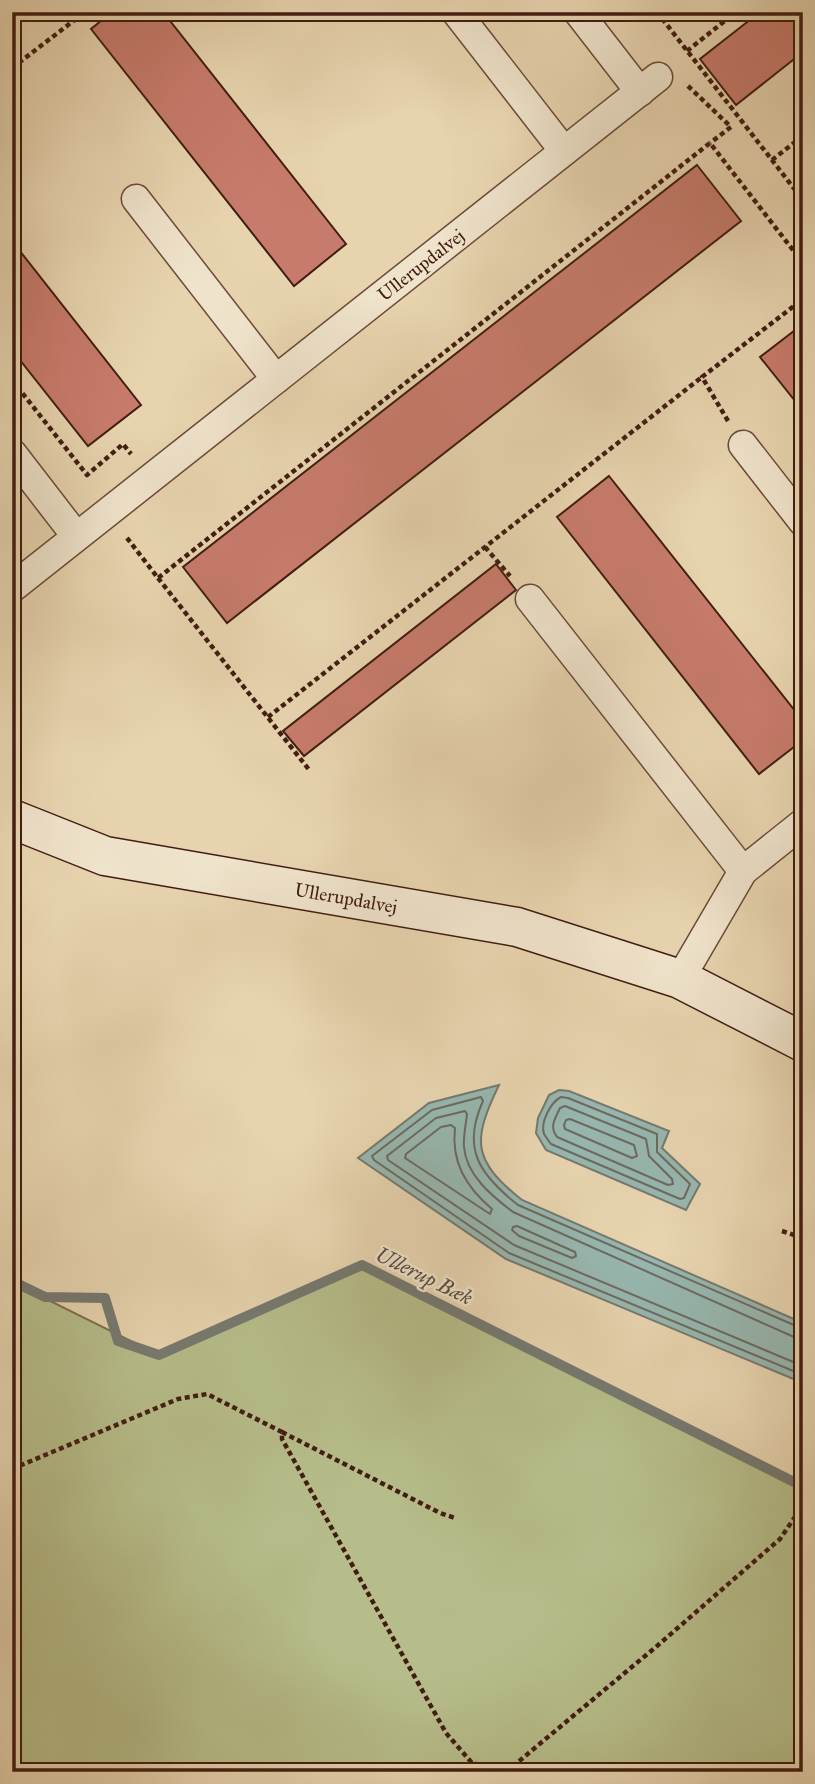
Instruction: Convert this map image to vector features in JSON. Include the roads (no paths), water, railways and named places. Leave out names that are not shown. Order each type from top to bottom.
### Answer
[{"type":"street","points":[[456,12],[564,151]]},
{"type":"street","name":"Ullerupdalvej","points":[[12,588],[649,84],[578,12]]},
{"type":"street","points":[[136,199],[276,379]]},
{"type":"street","points":[[743,446],[803,522]]},
{"type":"street","points":[[12,453],[76,536]]},
{"type":"street","points":[[530,599],[743,871]]},
{"type":"street","name":"Ullerupdalvej","points":[[12,819],[105,856],[517,927],[680,979],[803,1042]]},
{"type":"street","points":[[680,979],[743,871],[803,823]]},
{"type":"water","points":[[499,1085],[481,1135],[486,1161],[506,1186],[522,1200],[803,1323],[803,1383],[506,1259],[358,1158],[429,1103]]},
{"type":"water","points":[[559,1090],[569,1091],[669,1131],[662,1148],[700,1184],[686,1210],[546,1150],[536,1133],[538,1118],[549,1095]]},
{"type":"waterway","name":"Ullerup Bæk","points":[[12,1281],[45,1297],[105,1298],[118,1341],[159,1355],[362,1265],[794,1482]]}]
